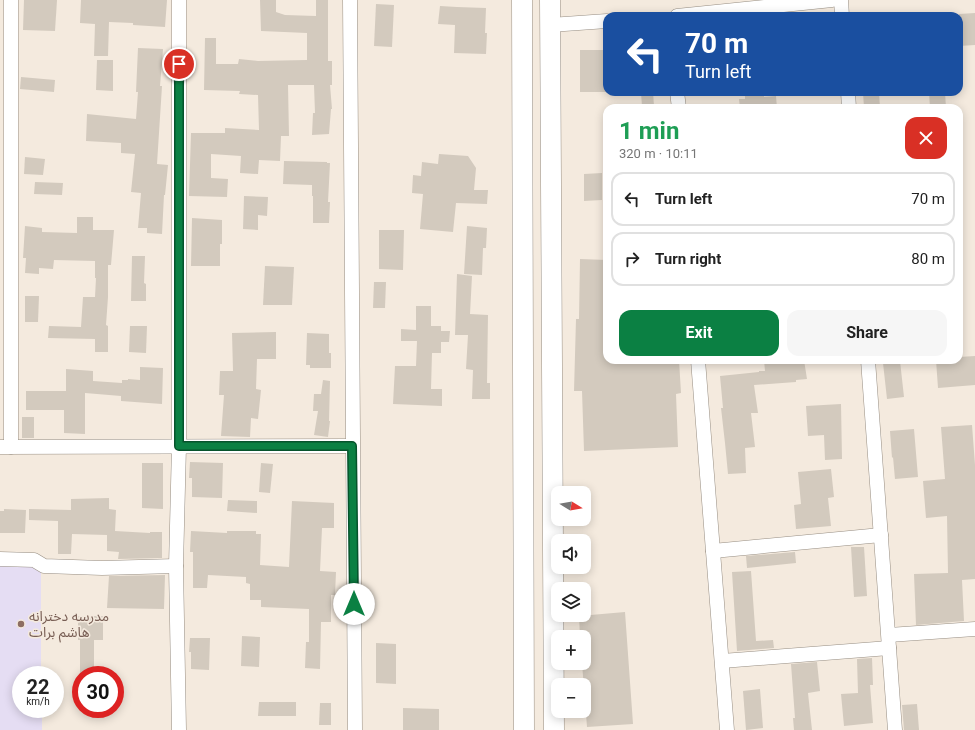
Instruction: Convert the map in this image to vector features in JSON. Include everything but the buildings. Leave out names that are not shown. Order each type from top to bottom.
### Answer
[{"type":"main road","points":[[522,0],[524,730]]},
{"type":"main road","points":[[550,0],[554,730]]},
{"type":"street","points":[[11,0],[5,119],[6,447],[352,446]]},
{"type":"street","points":[[179,0],[179,446],[176,566],[179,730]]},
{"type":"street","points":[[350,0],[355,730]]},
{"type":"street","points":[[716,12],[832,0]]},
{"type":"street","points":[[841,0],[842,12]]},
{"type":"street","points":[[550,25],[603,21]]},
{"type":"street","points":[[698,364],[727,730]]},
{"type":"street","points":[[868,364],[895,730]]},
{"type":"street","points":[[713,551],[881,535]]},
{"type":"street","points":[[0,559],[34,560],[44,566],[102,568],[176,566]]},
{"type":"street","points":[[722,661],[889,642],[975,629]]},
{"type":"shaded area","name":"مدرسه دخترانه هاشم برات","points":[[0,564],[31,564],[41,572],[41,666],[12,666],[12,718],[42,718],[42,730],[0,730]]},
{"type":"place","name":"مدرسه دخترانه هاشم برات","points":[[21,624]]},
{"type":"route","points":[[179,64],[179,446],[352,446],[354,604]]}]
